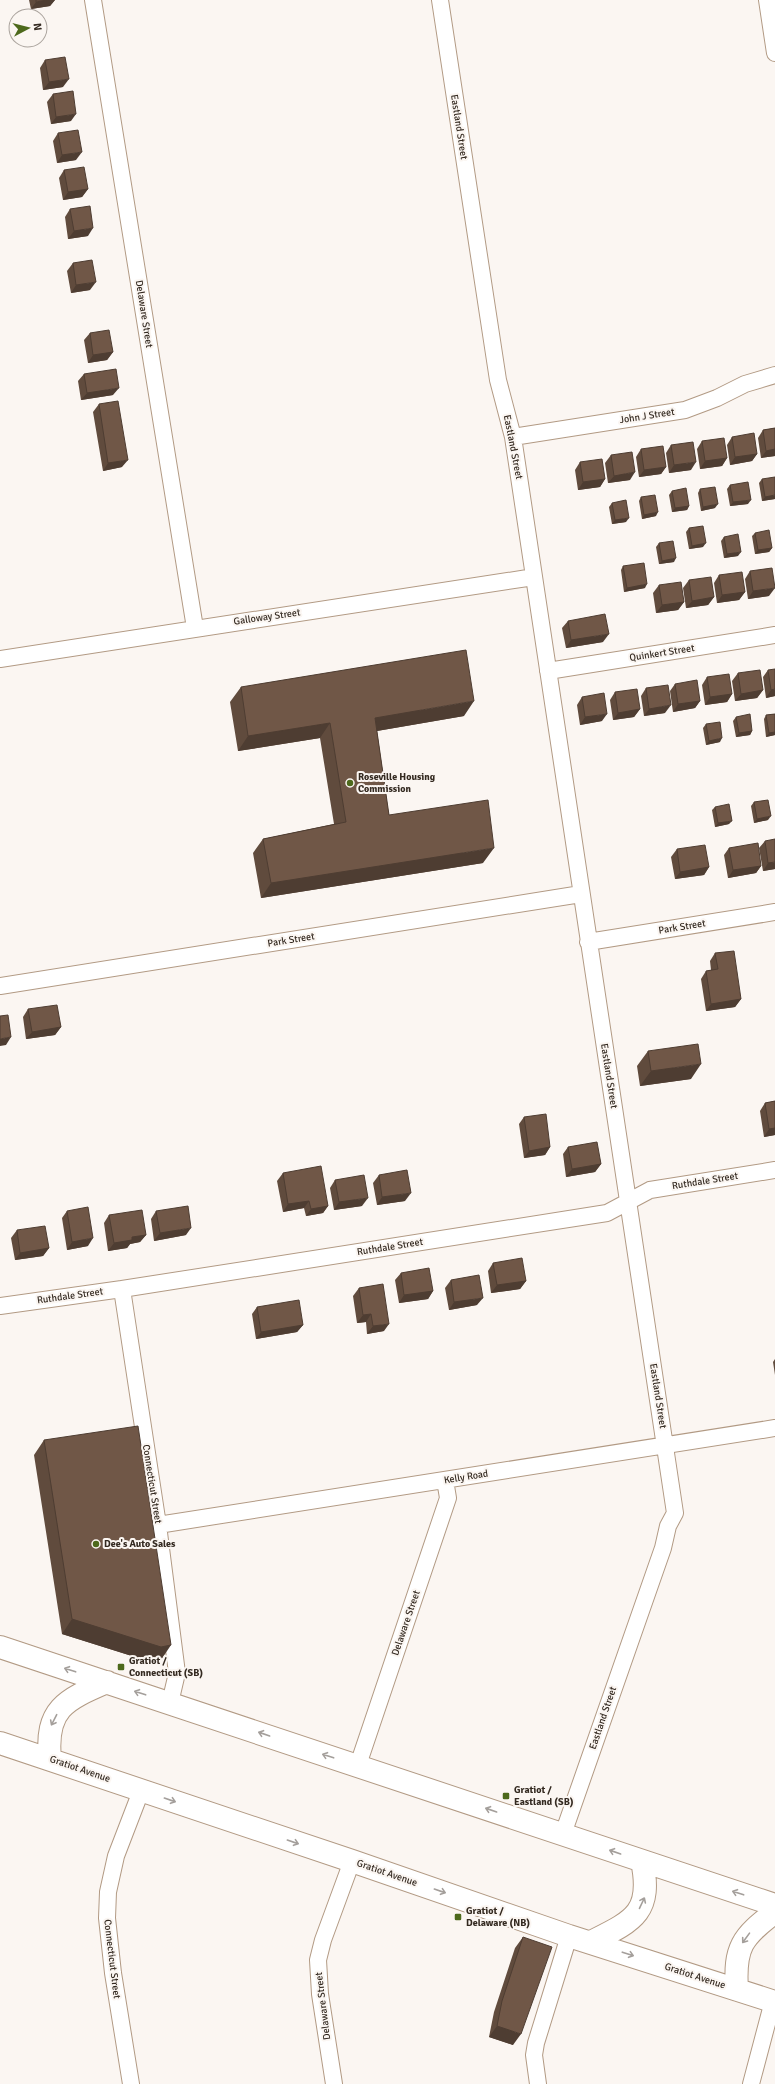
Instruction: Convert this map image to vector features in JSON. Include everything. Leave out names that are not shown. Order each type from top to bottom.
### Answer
[{"type":"main road","points":[[0,1647],[775,1905]]},
{"type":"main road","points":[[50,1759],[49,1728],[55,1716],[65,1704],[80,1694],[107,1682]]},
{"type":"main road","name":"Gratiot Avenue","points":[[0,1743],[352,1861],[569,1936],[774,2002]]},
{"type":"main road","points":[[591,1942],[622,1926],[634,1916],[643,1904],[646,1893],[646,1880],[642,1861]]},
{"type":"main road","points":[[737,1990],[736,1960],[740,1947],[748,1934],[775,1912]]},
{"type":"street","name":"Delaware Street","points":[[93,0],[195,628]]},
{"type":"street","name":"Eastland Street","points":[[440,0],[498,380],[513,437],[675,1513],[668,1526],[663,1548],[563,1834]]},
{"type":"street","points":[[767,0],[775,53]]},
{"type":"street","name":"John J Street","points":[[513,437],[685,410],[712,401],[745,384],[775,375]]},
{"type":"street","name":"Galloway Street","points":[[0,659],[534,577]]},
{"type":"street","name":"Quinkert Street","points":[[548,671],[775,635]]},
{"type":"street","name":"Park Street","points":[[0,986],[581,894]]},
{"type":"street","name":"Park Street","points":[[588,942],[775,912]]},
{"type":"street","name":"Ruthdale Street","points":[[0,1306],[607,1213],[650,1190],[775,1170]]},
{"type":"street","name":"Connecticut Street","points":[[122,1288],[158,1525],[177,1673],[170,1703]]},
{"type":"street","name":"Kelly Road","points":[[158,1525],[775,1428]]},
{"type":"street","name":"Delaware Street","points":[[358,1765],[448,1498],[445,1480]]},
{"type":"street","name":"Connecticut Street","points":[[131,2084],[113,1973],[107,1918],[108,1892],[116,1856],[141,1791]]},
{"type":"street","name":"Delaware Street","points":[[334,2084],[320,1994],[318,1960],[323,1940],[352,1861]]},
{"type":"street","points":[[538,2084],[534,2055],[536,2043],[569,1936]]},
{"type":"street","points":[[751,2084],[774,2002]]},
{"type":"building","points":[[36,0],[47,0],[36,2]]},
{"type":"building","points":[[65,57],[69,79],[49,82],[45,60]]},
{"type":"building","points":[[73,91],[76,114],[56,117],[53,94]]},
{"type":"building","points":[[78,130],[82,152],[62,155],[58,133]]},
{"type":"building","points":[[84,167],[88,189],[68,192],[64,170]]},
{"type":"building","points":[[90,206],[93,228],[74,231],[70,209]]},
{"type":"building","points":[[92,260],[96,282],[76,285],[73,263]]},
{"type":"building","points":[[109,330],[113,352],[93,355],[90,333]]},
{"type":"building","points":[[116,369],[119,388],[87,393],[84,374]]},
{"type":"building","points":[[118,401],[128,460],[108,463],[99,404]]},
{"type":"building","points":[[775,428],[775,449],[766,451],[763,430]]},
{"type":"building","points":[[754,433],[757,454],[735,457],[732,437]]},
{"type":"building","points":[[724,438],[727,458],[705,461],[702,441]]},
{"type":"building","points":[[693,442],[696,462],[674,465],[671,445]]},
{"type":"building","points":[[663,446],[666,467],[644,470],[641,449]]},
{"type":"building","points":[[632,452],[635,472],[614,476],[611,455]]},
{"type":"building","points":[[602,459],[605,479],[583,482],[580,462]]},
{"type":"building","points":[[775,477],[775,495],[765,497],[762,479]]},
{"type":"building","points":[[748,482],[751,500],[733,502],[730,485]]},
{"type":"building","points":[[715,487],[718,504],[703,507],[700,489]]},
{"type":"building","points":[[686,488],[689,506],[675,508],[672,491]]},
{"type":"building","points":[[655,495],[658,512],[644,515],[641,497]]},
{"type":"building","points":[[626,500],[629,518],[615,520],[612,503]]},
{"type":"building","points":[[703,526],[706,543],[692,546],[689,528]]},
{"type":"building","points":[[769,530],[772,548],[758,550],[755,533]]},
{"type":"building","points":[[738,534],[741,552],[727,554],[724,537]]},
{"type":"building","points":[[673,541],[676,558],[662,561],[659,543]]},
{"type":"building","points":[[644,563],[647,584],[627,588],[623,566]]},
{"type":"building","points":[[772,568],[775,588],[753,591],[750,571]]},
{"type":"building","points":[[742,572],[745,592],[722,595],[719,575]]},
{"type":"building","points":[[711,577],[714,597],[692,601],[689,580]]},
{"type":"building","points":[[681,582],[684,602],[662,605],[659,585]]},
{"type":"building","points":[[605,614],[609,634],[571,640],[568,621]]},
{"type":"building","name":"Roseville Housing Commission","points":[[466,650],[474,701],[375,718],[389,815],[488,800],[494,848],[271,883],[263,839],[346,822],[330,723],[248,736],[241,687]]},
{"type":"building","points":[[775,669],[775,689],[771,690],[768,670]]},
{"type":"building","points":[[760,670],[763,690],[741,694],[738,673]]},
{"type":"building","points":[[729,674],[732,694],[710,697],[707,677]]},
{"type":"building","points":[[697,680],[700,701],[678,704],[675,684]]},
{"type":"building","points":[[668,685],[671,705],[649,709],[646,688]]},
{"type":"building","points":[[637,689],[640,709],[618,713],[615,692]]},
{"type":"building","points":[[604,693],[607,714],[585,717],[582,697]]},
{"type":"building","points":[[750,714],[752,731],[739,733],[736,717]]},
{"type":"building","points":[[775,714],[775,732],[769,733],[766,715]]},
{"type":"building","points":[[720,722],[722,738],[709,741],[706,724]]},
{"type":"building","points":[[768,800],[771,816],[757,819],[754,802]]},
{"type":"building","points":[[729,804],[732,821],[718,823],[715,807]]},
{"type":"building","points":[[775,839],[775,862],[768,863],[765,841]]},
{"type":"building","points":[[758,843],[761,866],[733,870],[729,848]]},
{"type":"building","points":[[705,845],[709,867],[680,872],[677,849]]},
{"type":"building","points":[[734,951],[741,999],[711,1004],[706,971],[718,969],[715,953]]},
{"type":"building","points":[[57,1005],[61,1027],[32,1032],[28,1009]]},
{"type":"building","points":[[8,1015],[11,1037],[0,1039],[0,1016]]},
{"type":"building","points":[[698,1044],[701,1064],[651,1071],[648,1051]]},
{"type":"building","points":[[775,1101],[775,1128],[769,1129],[765,1103]]},
{"type":"building","points":[[546,1114],[550,1147],[529,1151],[524,1117]]},
{"type":"building","points":[[597,1142],[601,1164],[572,1169],[568,1147]]},
{"type":"building","points":[[321,1166],[328,1206],[311,1209],[309,1201],[288,1204],[283,1173]]},
{"type":"building","points":[[407,1170],[411,1193],[382,1197],[379,1175]]},
{"type":"building","points":[[364,1175],[368,1198],[339,1202],[335,1180]]},
{"type":"building","points":[[188,1206],[191,1228],[160,1233],[156,1211]]},
{"type":"building","points":[[88,1207],[93,1238],[72,1242],[67,1211]]},
{"type":"building","points":[[142,1210],[146,1235],[132,1237],[132,1240],[114,1243],[109,1215]]},
{"type":"building","points":[[45,1226],[49,1248],[20,1253],[17,1230]]},
{"type":"building","points":[[522,1258],[526,1281],[497,1285],[493,1263]]},
{"type":"building","points":[[429,1268],[433,1291],[404,1295],[401,1273]]},
{"type":"building","points":[[479,1275],[483,1298],[454,1302],[451,1280]]},
{"type":"building","points":[[383,1284],[389,1324],[373,1326],[371,1314],[363,1315],[359,1288]]},
{"type":"building","points":[[299,1300],[303,1325],[261,1332],[257,1307]]},
{"type":"building","name":"Dee's Auto Sales","points":[[138,1426],[171,1645],[161,1647],[72,1619],[44,1440]]},
{"type":"building","points":[[523,1937],[552,1947],[521,2034],[497,2026],[502,2001]]},
{"type":"place","name":"Roseville Housing Commission","points":[[350,783]]},
{"type":"place","name":"Dee's Auto Sales","points":[[96,1544]]},
{"type":"place","name":"Gratiot / Connecticut (SB)","points":[[121,1667]]},
{"type":"place","name":"Gratiot / Eastland (SB)","points":[[506,1796]]},
{"type":"place","name":"Gratiot / Delaware (NB)","points":[[458,1917]]}]
